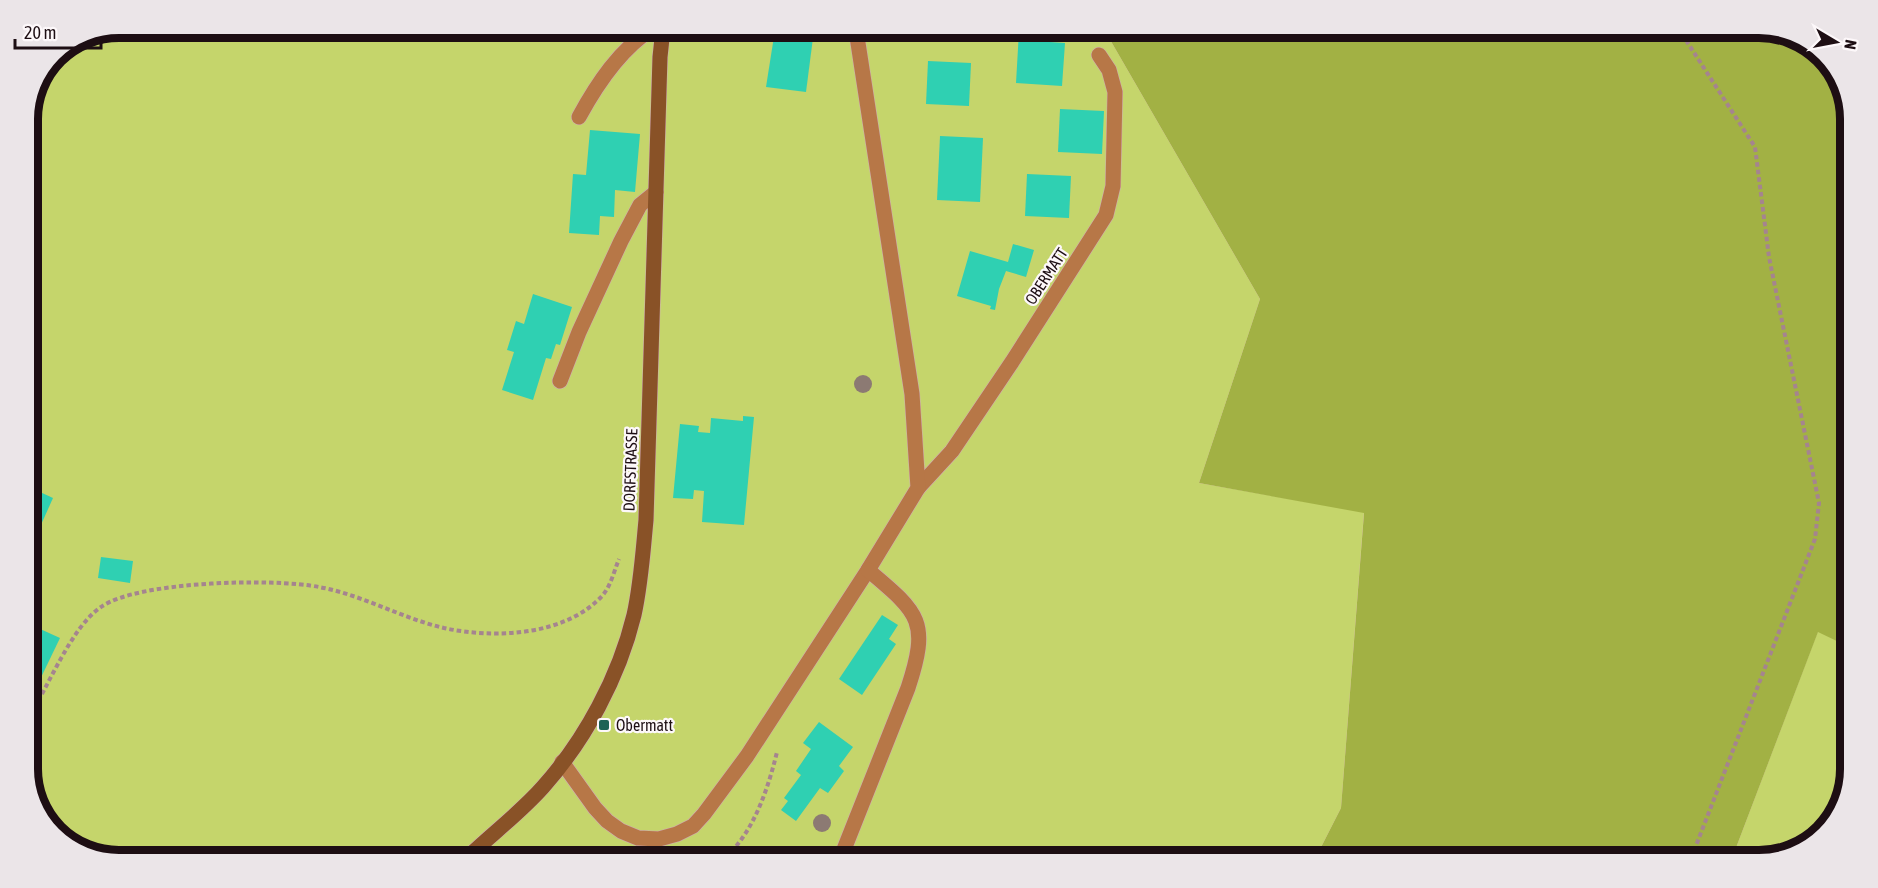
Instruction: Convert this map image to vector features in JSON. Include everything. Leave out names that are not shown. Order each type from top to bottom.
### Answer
[{"type":"street","points":[[579,117],[594,90],[637,38]]},
{"type":"street","name":"DORFSTRASSE","points":[[475,850],[543,788],[562,762],[596,710],[612,678],[631,625],[640,582],[646,520],[662,38]]},
{"type":"street","points":[[857,38],[912,394],[918,488]]},
{"type":"street","name":"OBERMATT","points":[[562,762],[607,821],[621,831],[638,838],[659,839],[677,834],[693,825],[704,814],[771,720],[918,488],[952,451],[1106,215],[1113,186],[1116,92],[1109,70],[1099,55]]},
{"type":"street","points":[[560,381],[579,332],[621,241],[640,205],[656,192]]},
{"type":"street","points":[[845,850],[908,688],[918,659],[920,643],[919,628],[905,602],[868,570]]},
{"type":"path","points":[[1685,38],[1755,147],[1769,257],[1819,503],[1815,539],[1694,850]]},
{"type":"path","points":[[38,703],[79,628],[91,614],[116,598],[176,587],[230,583],[298,584],[343,592],[443,628],[491,633],[516,632],[562,621],[579,614],[593,604],[608,587],[622,551]]},
{"type":"path","points":[[732,850],[745,835],[773,768],[778,748],[777,733],[771,720]]},
{"type":"green space","points":[[108,38],[1109,38],[1260,299],[1199,483],[1364,512],[1341,808],[1320,850],[119,850],[103,849],[78,840],[61,827],[51,814],[42,795],[38,775],[38,113],[40,98],[46,83],[54,69],[78,48]]},
{"type":"green space","points":[[1109,38],[1759,38],[1775,39],[1800,48],[1806,52],[1806,72],[1826,72],[1830,78],[1840,113],[1840,643],[1818,632],[1735,850],[1320,850],[1341,808],[1364,513],[1199,483],[1260,299]]},
{"type":"green space","points":[[1818,631],[1840,642],[1840,769],[1839,785],[1834,800],[1824,819],[1795,842],[1770,850],[1735,850]]},
{"type":"building","points":[[774,38],[813,38],[806,92],[766,87]]},
{"type":"building","points":[[1019,38],[1050,38],[1050,42],[1065,43],[1062,86],[1016,83]]},
{"type":"building","points":[[928,61],[971,63],[969,106],[926,104]]},
{"type":"building","points":[[1060,109],[1104,111],[1102,154],[1058,152]]},
{"type":"building","points":[[590,130],[640,134],[635,192],[615,190],[614,217],[600,216],[599,235],[569,233],[573,174],[586,175]]},
{"type":"building","points":[[940,136],[983,138],[980,202],[937,200]]},
{"type":"building","points":[[1027,174],[1071,176],[1069,218],[1025,216]]},
{"type":"building","points":[[1013,244],[1034,250],[1026,277],[1006,271],[999,289],[995,310],[990,309],[991,306],[957,296],[970,251],[1008,262]]},
{"type":"building","points":[[533,294],[572,307],[560,345],[556,344],[551,359],[546,358],[533,400],[502,390],[514,352],[507,350],[516,321],[524,324]]},
{"type":"building","points":[[743,416],[754,417],[744,525],[702,522],[704,491],[694,490],[693,499],[673,498],[680,424],[699,426],[698,432],[710,433],[711,418],[743,421]]},
{"type":"building","points":[[38,491],[53,498],[40,527],[38,526]]},
{"type":"building","points":[[101,557],[133,561],[130,583],[98,578]]},
{"type":"building","points":[[882,615],[898,625],[889,639],[896,644],[862,695],[839,679]]},
{"type":"building","points":[[38,628],[60,638],[38,684]]},
{"type":"building","points":[[819,722],[853,747],[839,766],[844,771],[828,793],[820,788],[796,821],[781,810],[788,801],[784,798],[801,775],[796,771],[811,749],[803,743]]},
{"type":"place","name":"Obermatt","points":[[604,725]]}]
